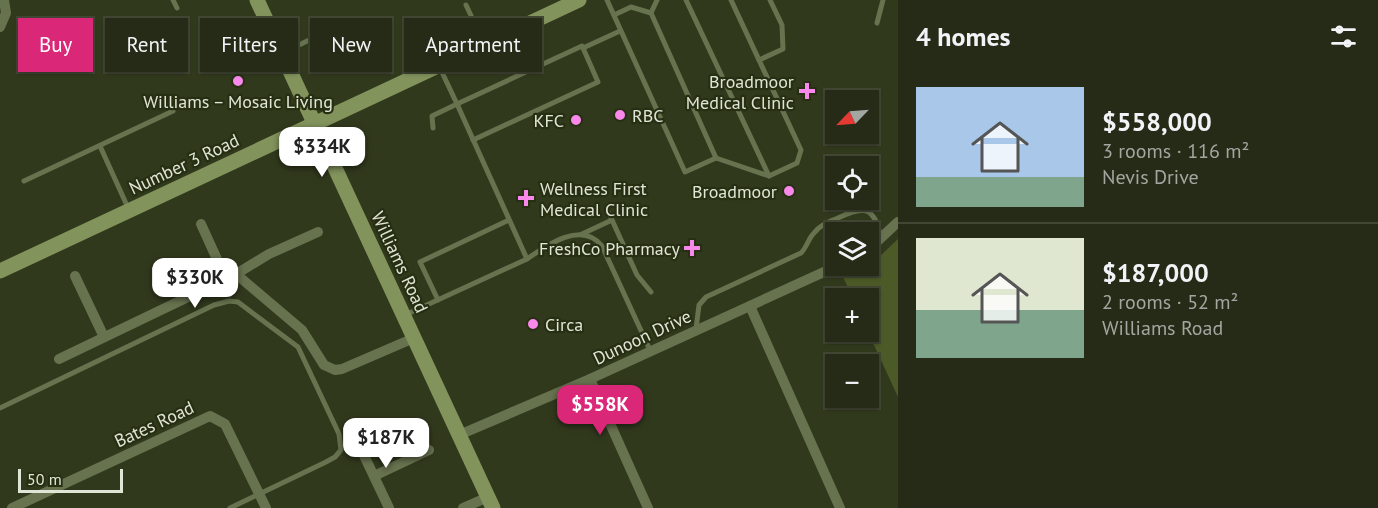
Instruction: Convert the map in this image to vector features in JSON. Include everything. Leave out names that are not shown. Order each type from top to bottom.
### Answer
[{"type":"main road","name":"Williams Road","points":[[257,0],[265,18]]},
{"type":"main road","name":"Number 3 Road","points":[[541,18],[576,1]]},
{"type":"main road","name":"Williams Road","points":[[291,72],[490,502]]},
{"type":"main road","name":"Number 3 Road","points":[[0,271],[426,72]]},
{"type":"street","points":[[0,27],[6,13],[4,0]]},
{"type":"street","points":[[881,239],[898,222]]},
{"type":"street","points":[[201,224],[231,276],[302,330],[320,360],[329,368],[342,369],[414,338]]},
{"type":"street","points":[[59,359],[231,276],[269,254],[318,232]]},
{"type":"street","name":"Dunoon Drive","points":[[459,435],[590,379],[825,272]]},
{"type":"street","points":[[75,276],[104,337]]},
{"type":"street","points":[[750,306],[840,508]]},
{"type":"street","points":[[590,379],[648,508]]},
{"type":"street","name":"Bates Road","points":[[12,508],[210,416],[225,424],[266,508]]},
{"type":"street","points":[[358,445],[389,508]]},
{"type":"street","points":[[374,476],[429,450]]},
{"type":"street","points":[[463,508],[490,502]]},
{"type":"lane","points":[[173,0],[177,8]]},
{"type":"lane","points":[[607,0],[685,172],[716,158],[769,176],[797,163],[801,150],[731,0]]},
{"type":"lane","points":[[651,13],[657,0]]},
{"type":"lane","points":[[686,0],[769,176]]},
{"type":"lane","points":[[759,60],[783,49],[782,25],[770,0]]},
{"type":"lane","points":[[877,23],[883,0]]},
{"type":"lane","points":[[466,5],[472,18]]},
{"type":"lane","points":[[614,15],[632,7],[651,13],[716,158]]},
{"type":"lane","points":[[433,128],[432,116],[582,46],[583,48],[620,31]]},
{"type":"lane","points":[[473,140],[598,82],[583,48]]},
{"type":"lane","points":[[442,72],[527,259]]},
{"type":"lane","points":[[24,181],[173,111]]},
{"type":"lane","points":[[100,146],[130,211]]},
{"type":"lane","points":[[696,329],[699,305],[706,297],[801,253],[806,248],[812,234],[821,226],[857,209],[865,210],[872,214],[877,222],[881,239]]},
{"type":"lane","points":[[607,210],[637,275],[651,292]]},
{"type":"lane","points":[[438,300],[420,262],[509,219]]},
{"type":"lane","points":[[404,316],[527,259],[543,248],[612,220]]},
{"type":"lane","points":[[582,234],[593,238],[602,246],[650,350]]},
{"type":"lane","points":[[0,408],[214,304],[238,302],[298,347],[339,434],[341,450],[335,457],[230,508]]},
{"type":"green space","points":[[898,239],[898,397],[873,342],[879,342],[879,288],[848,288],[842,276],[879,276],[880,256]]},
{"type":"place","name":"Williams – Mosaic Living","points":[[238,81]]},
{"type":"place","name":"Broadmoor Medical Clinic","points":[[807,91]]},
{"type":"place","name":"RBC","points":[[620,115]]},
{"type":"place","name":"KFC","points":[[576,120]]},
{"type":"place","name":"Broadmoor","points":[[789,191]]},
{"type":"place","name":"Wellness First Medical Clinic","points":[[526,198]]},
{"type":"place","name":"FreshCo Pharmacy","points":[[692,248]]},
{"type":"place","name":"Circa","points":[[533,324]]}]
